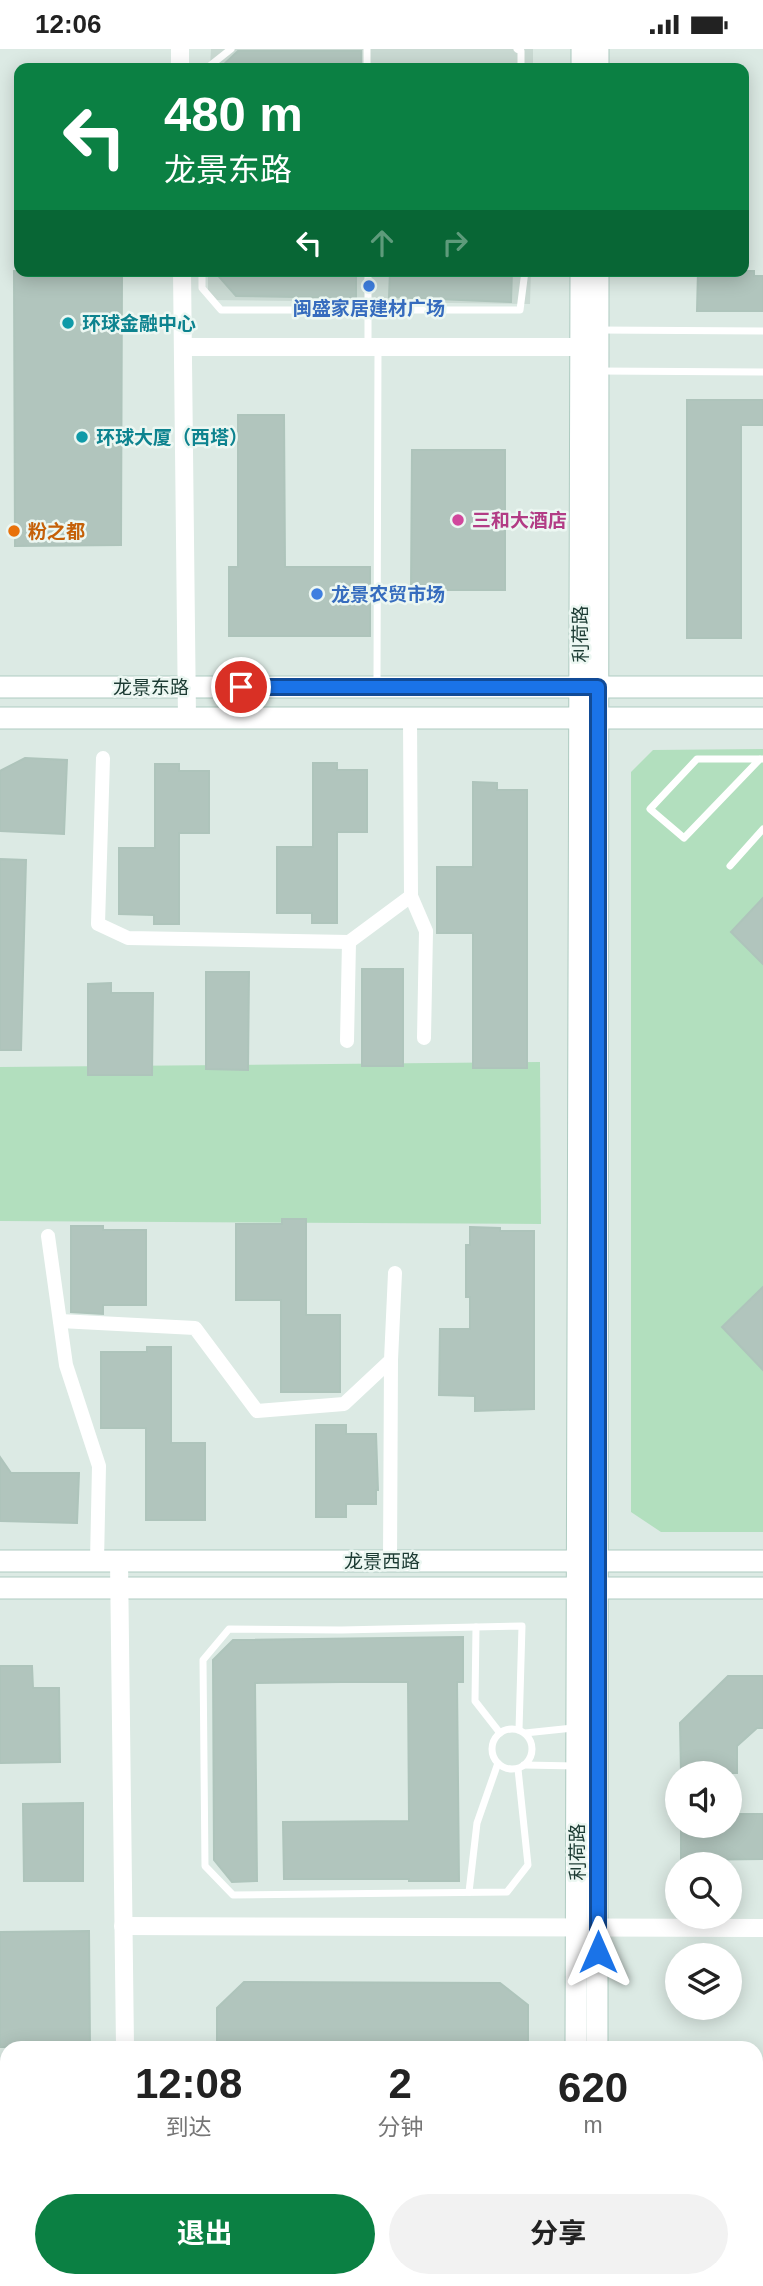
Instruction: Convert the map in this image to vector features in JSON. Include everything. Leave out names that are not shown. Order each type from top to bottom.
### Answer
[{"type":"main road","name":"利荷路","points":[[577,2041],[587,1928],[589,687],[581,277]]},
{"type":"main road","name":"利荷路","points":[[589,687],[598,277]]},
{"type":"main road","name":"龙景东路","points":[[0,687],[763,687]]},
{"type":"main road","name":"龙景东路","points":[[0,718],[763,718]]},
{"type":"main road","name":"龙景西路","points":[[0,1561],[763,1561]]},
{"type":"main road","name":"龙景西路","points":[[0,1588],[763,1588]]},
{"type":"main road","name":"利荷路","points":[[587,1588],[577,1728],[577,1766],[596,2041]]},
{"type":"street","points":[[182,277],[187,718]]},
{"type":"street","points":[[183,347],[581,347]]},
{"type":"street","points":[[410,718],[411,895],[425,931],[424,1038]]},
{"type":"street","points":[[103,758],[98,924],[128,938],[349,942],[411,895]]},
{"type":"street","points":[[347,1041],[349,942]]},
{"type":"street","points":[[48,1236],[66,1365],[99,1466],[108,1561],[120,1588],[125,2041]]},
{"type":"street","points":[[390,1561],[391,1360],[395,1273]]},
{"type":"street","points":[[60,1321],[195,1328],[257,1411],[344,1403],[391,1360]]},
{"type":"street","points":[[124,1926],[763,1928]]},
{"type":"lane","points":[[213,63],[231,49]]},
{"type":"lane","points":[[202,277],[202,288],[221,310],[520,310],[523,277]]},
{"type":"lane","points":[[368,277],[368,310],[373,347],[377,687]]},
{"type":"lane","points":[[598,330],[763,331]]},
{"type":"lane","points":[[598,371],[763,372]]},
{"type":"lane","points":[[698,759],[762,759],[684,838],[650,809],[698,759]]},
{"type":"lane","points":[[730,866],[763,829]]},
{"type":"lane","points":[[522,1626],[522,1732],[532,1746],[529,1760],[521,1767],[528,1865],[507,1892],[233,1895],[205,1866],[203,1660],[229,1629],[341,1630],[522,1626]]},
{"type":"lane","points":[[477,1627],[475,1701],[500,1733]]},
{"type":"lane","points":[[577,1728],[522,1732],[506,1730],[500,1733],[492,1744],[498,1763],[503,1767],[577,1766]]},
{"type":"lane","points":[[469,1892],[477,1823],[498,1763]]},
{"type":"shaded area","points":[[211,49],[533,49],[533,63],[210,63]]},
{"type":"shaded area","name":"闽盛家居建材广场","points":[[208,277],[531,277],[530,304],[208,300]]},
{"type":"green space","points":[[763,749],[763,1532],[661,1532],[631,1512],[631,772],[653,750]]},
{"type":"green space","points":[[540,1062],[541,1224],[0,1221],[0,1067]]},
{"type":"building","points":[[238,51],[361,51],[361,63],[225,63]]},
{"type":"building","points":[[749,271],[754,271],[754,276],[763,276],[763,311],[697,311],[698,277],[749,277]]},
{"type":"building","name":"环球金融中心","points":[[14,277],[122,277],[121,545],[15,546]]},
{"type":"building","points":[[219,277],[356,277],[356,298],[236,296]]},
{"type":"building","points":[[390,277],[512,277],[511,302],[389,297]]},
{"type":"building","points":[[687,400],[763,400],[763,425],[741,425],[741,638],[687,638]]},
{"type":"building","points":[[238,415],[284,415],[285,567],[370,567],[370,636],[229,636],[229,567],[238,567]]},
{"type":"building","name":"三和大酒店","points":[[412,450],[505,450],[505,590],[411,590]]},
{"type":"building","points":[[25,758],[67,760],[64,834],[0,831],[0,771]]},
{"type":"building","points":[[313,763],[337,763],[337,770],[367,770],[367,832],[337,832],[337,923],[312,923],[312,913],[277,913],[277,847],[313,847]]},
{"type":"building","points":[[155,764],[179,764],[179,771],[209,771],[209,833],[179,833],[179,924],[154,924],[154,915],[119,914],[119,848],[155,848]]},
{"type":"building","points":[[473,782],[497,783],[497,790],[527,790],[527,1068],[473,1068],[473,933],[437,933],[437,867],[473,867]]},
{"type":"building","points":[[0,859],[26,860],[21,1050],[0,1050]]},
{"type":"building","points":[[763,898],[763,964],[731,932]]},
{"type":"building","points":[[362,969],[403,969],[403,1066],[362,1066]]},
{"type":"building","points":[[206,972],[249,972],[248,1070],[206,1069]]},
{"type":"building","points":[[111,983],[111,993],[153,993],[152,1075],[88,1075],[88,984]]},
{"type":"building","points":[[282,1219],[306,1219],[306,1315],[340,1315],[340,1392],[281,1392],[281,1300],[236,1300],[236,1224],[282,1224]]},
{"type":"building","points":[[71,1226],[103,1226],[103,1230],[146,1230],[146,1305],[103,1305],[103,1314],[71,1312]]},
{"type":"building","points":[[470,1227],[500,1228],[500,1231],[534,1231],[534,1409],[475,1411],[475,1396],[439,1395],[440,1329],[470,1329],[470,1297],[466,1297],[466,1245],[470,1245]]},
{"type":"building","points":[[763,1287],[763,1370],[722,1327]]},
{"type":"building","points":[[147,1347],[171,1347],[171,1443],[205,1443],[205,1520],[146,1520],[146,1428],[101,1428],[101,1352],[147,1352]]},
{"type":"building","points":[[316,1425],[346,1425],[346,1434],[376,1434],[376,1504],[346,1504],[346,1517],[316,1517]]},
{"type":"building","points":[[0,1457],[11,1473],[79,1473],[77,1523],[0,1521]]},
{"type":"building","points":[[463,1637],[463,1682],[457,1682],[459,1881],[284,1879],[283,1822],[409,1821],[408,1682],[342,1682],[255,1683],[257,1881],[232,1882],[214,1860],[213,1660],[233,1640]]},
{"type":"building","points":[[0,1666],[32,1666],[33,1688],[59,1688],[60,1762],[0,1763]]},
{"type":"building","points":[[728,1676],[763,1676],[763,1728],[757,1728],[737,1746],[737,1761],[681,1761],[680,1723]]},
{"type":"building","points":[[83,1803],[83,1881],[24,1881],[23,1804]]},
{"type":"building","points":[[742,1814],[763,1814],[763,1859],[742,1859],[742,1852],[681,1852],[681,1838],[742,1838]]},
{"type":"building","points":[[89,1931],[90,2041],[0,2041],[0,1932]]},
{"type":"building","points":[[244,1982],[500,1983],[528,2005],[528,2041],[217,2041],[217,2008]]},
{"type":"place","name":"闽盛家居建材广场","points":[[369,286]]},
{"type":"place","name":"环球金融中心","points":[[68,323]]},
{"type":"place","name":"环球大厦（西塔）","points":[[82,437]]},
{"type":"place","name":"三和大酒店","points":[[458,520]]},
{"type":"place","name":"粉之都","points":[[14,531]]},
{"type":"place","name":"龙景农贸市场","points":[[317,594]]},
{"type":"route","points":[[241,687],[598,687],[598,1952]]}]
